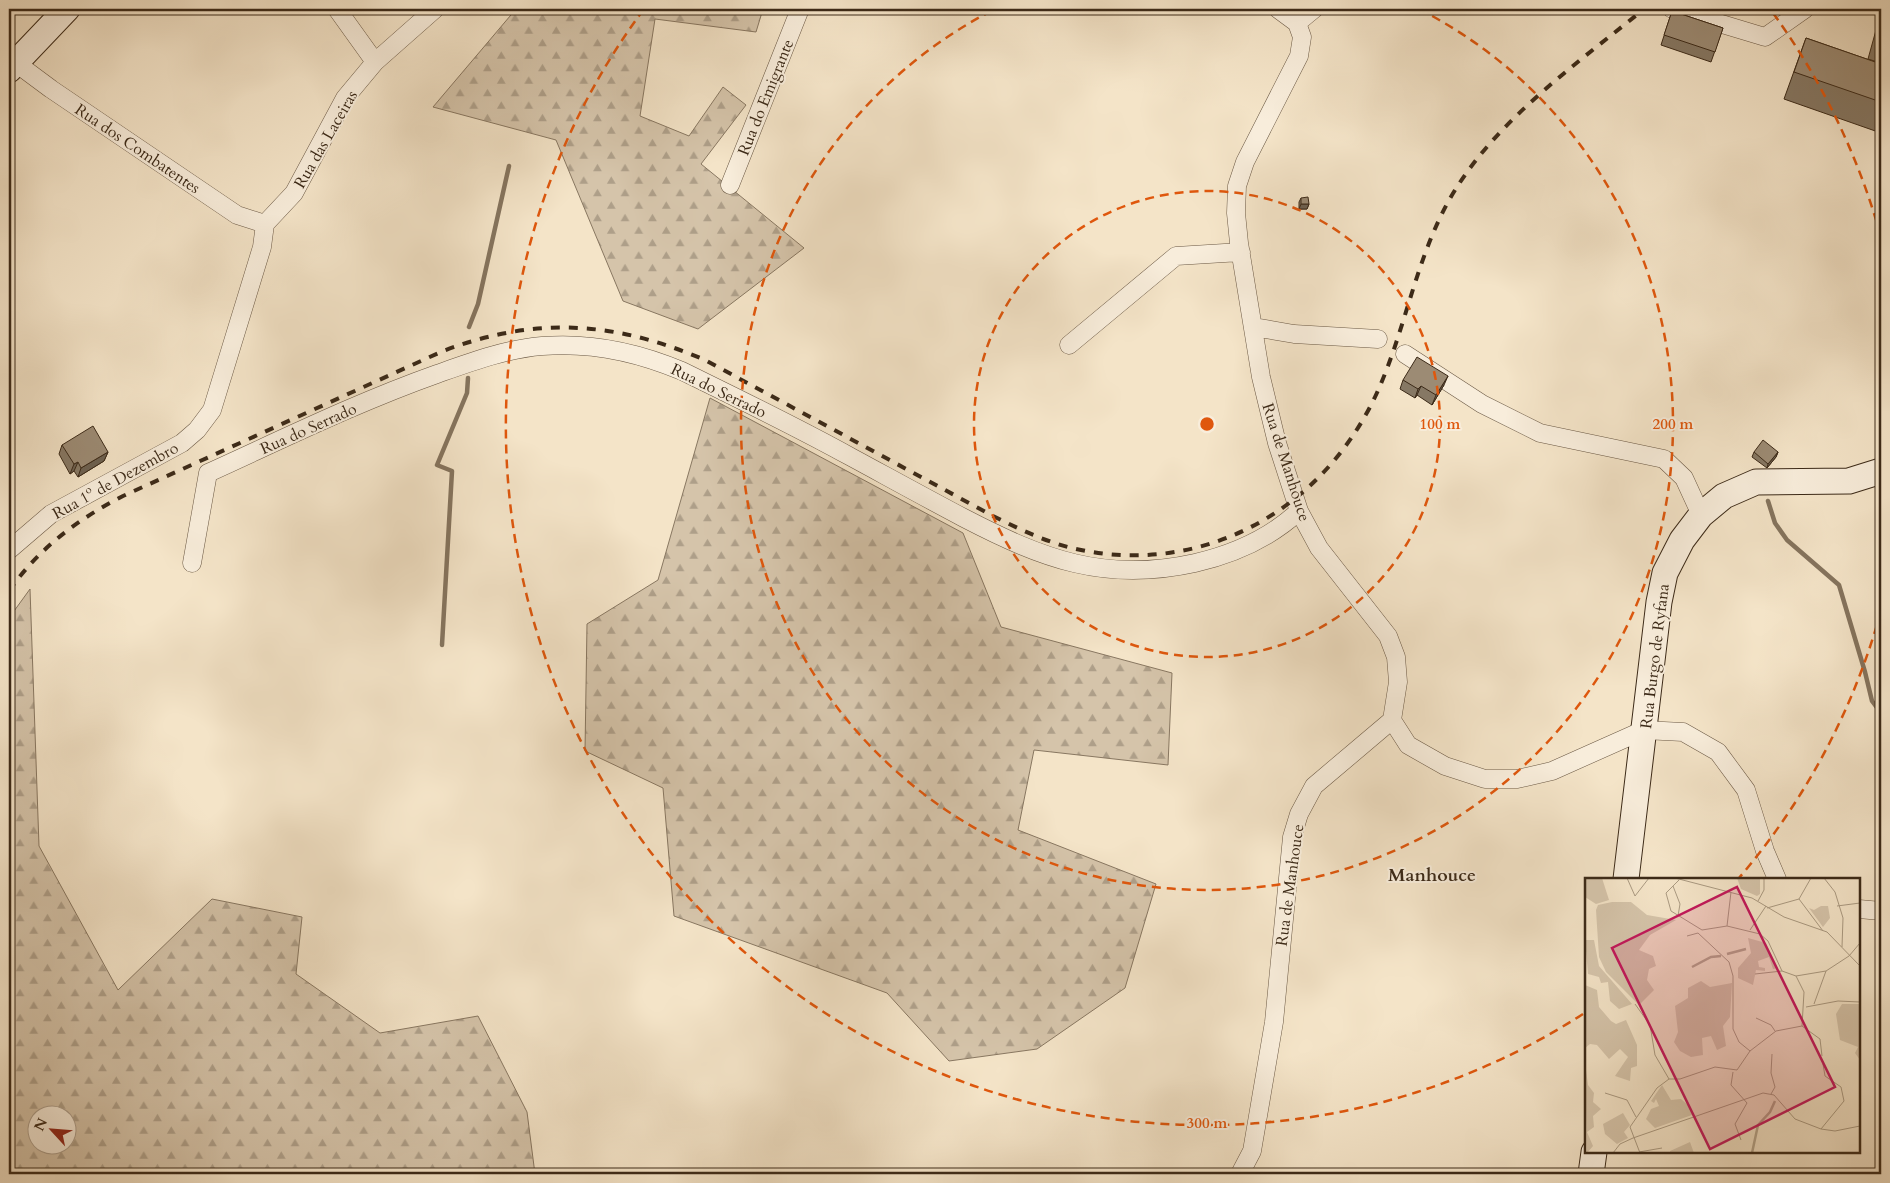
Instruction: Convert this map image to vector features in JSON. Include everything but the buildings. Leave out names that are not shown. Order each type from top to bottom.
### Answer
[{"type":"main road","points":[[13,66],[67,9]]},
{"type":"main road","name":"Rua Burgo de Ryfana","points":[[1626,878],[1659,602],[1665,573],[1682,540],[1701,515],[1724,496],[1756,482],[1849,481],[1881,471]]},
{"type":"main road","points":[[1591,1174],[1594,1153]]},
{"type":"street","points":[[337,9],[375,62]]},
{"type":"street","name":"Rua das Laceiras","points":[[264,224],[294,193],[345,98],[375,62],[435,9]]},
{"type":"street","name":"Rua do Emigrante","points":[[730,185],[800,9]]},
{"type":"street","points":[[1278,9],[1297,23],[1314,9]]},
{"type":"street","points":[[1672,9],[1766,37],[1805,9]]},
{"type":"street","name":"Rua de Manhouce","points":[[1240,1174],[1252,1151],[1272,1032],[1292,837],[1299,814],[1314,786],[1392,720],[1398,682],[1396,657],[1388,636],[1319,548],[1299,511],[1277,443],[1263,387],[1240,252],[1236,213],[1237,186],[1245,162],[1299,56],[1302,37],[1297,23]]},
{"type":"street","name":"Rua dos Combatentes","points":[[13,66],[51,89],[237,215],[264,224]]},
{"type":"street","name":"Rua 1º de Dezembro","points":[[9,550],[51,514],[182,443],[197,430],[212,410],[262,247],[264,224]]},
{"type":"street","points":[[1069,345],[1176,256],[1240,252]]},
{"type":"street","points":[[1254,327],[1294,334],[1378,339]]},
{"type":"street","name":"Rua do Serrado","points":[[192,563],[208,473],[369,400],[417,381],[495,355],[550,346],[574,345],[614,349],[637,354],[682,371],[828,444],[1001,537],[1044,556],[1066,562],[1090,567],[1138,570],[1188,565],[1233,552],[1255,542],[1273,532],[1299,511]]},
{"type":"street","points":[[1405,354],[1482,404],[1540,433],[1664,459],[1684,478],[1701,515]]},
{"type":"street","points":[[1392,720],[1408,744],[1445,766],[1485,779],[1517,779],[1552,771],[1644,730],[1683,732],[1718,752],[1746,790],[1765,851],[1777,878]]},
{"type":"street","points":[[1860,909],[1881,911]]},
{"type":"green space","points":[[516,9],[763,9],[756,32],[655,19],[640,116],[689,136],[723,87],[746,105],[701,164],[804,248],[698,329],[623,301],[556,140],[433,107]]},
{"type":"green space","points":[[710,398],[963,533],[1001,627],[1172,673],[1168,765],[1034,750],[1018,830],[1156,884],[1125,988],[1037,1049],[949,1061],[887,993],[674,916],[663,788],[585,751],[587,624],[658,580]]},
{"type":"green space","points":[[30,589],[39,846],[118,990],[212,899],[302,917],[296,974],[380,1033],[478,1016],[527,1112],[535,1174],[9,1174],[9,618]]},
{"type":"waterway","points":[[469,327],[478,304],[509,166]]},
{"type":"waterway","points":[[442,645],[452,471],[437,465],[467,393],[468,378]]},
{"type":"waterway","points":[[1768,501],[1775,523],[1787,540],[1839,585],[1872,701],[1881,713]]},
{"type":"railway","points":[[9,591],[20,576],[60,536],[90,515],[123,496],[443,351],[510,332],[543,328],[575,328],[639,337],[705,360],[993,516],[1058,544],[1081,550],[1127,555],[1172,553],[1214,542],[1254,525],[1291,502],[1324,472],[1352,437],[1375,397],[1396,344],[1431,237],[1457,187],[1475,161],[1519,113],[1568,70],[1644,9]]},
{"type":"district","name":"Manhouce","points":[[1432,875]]}]
